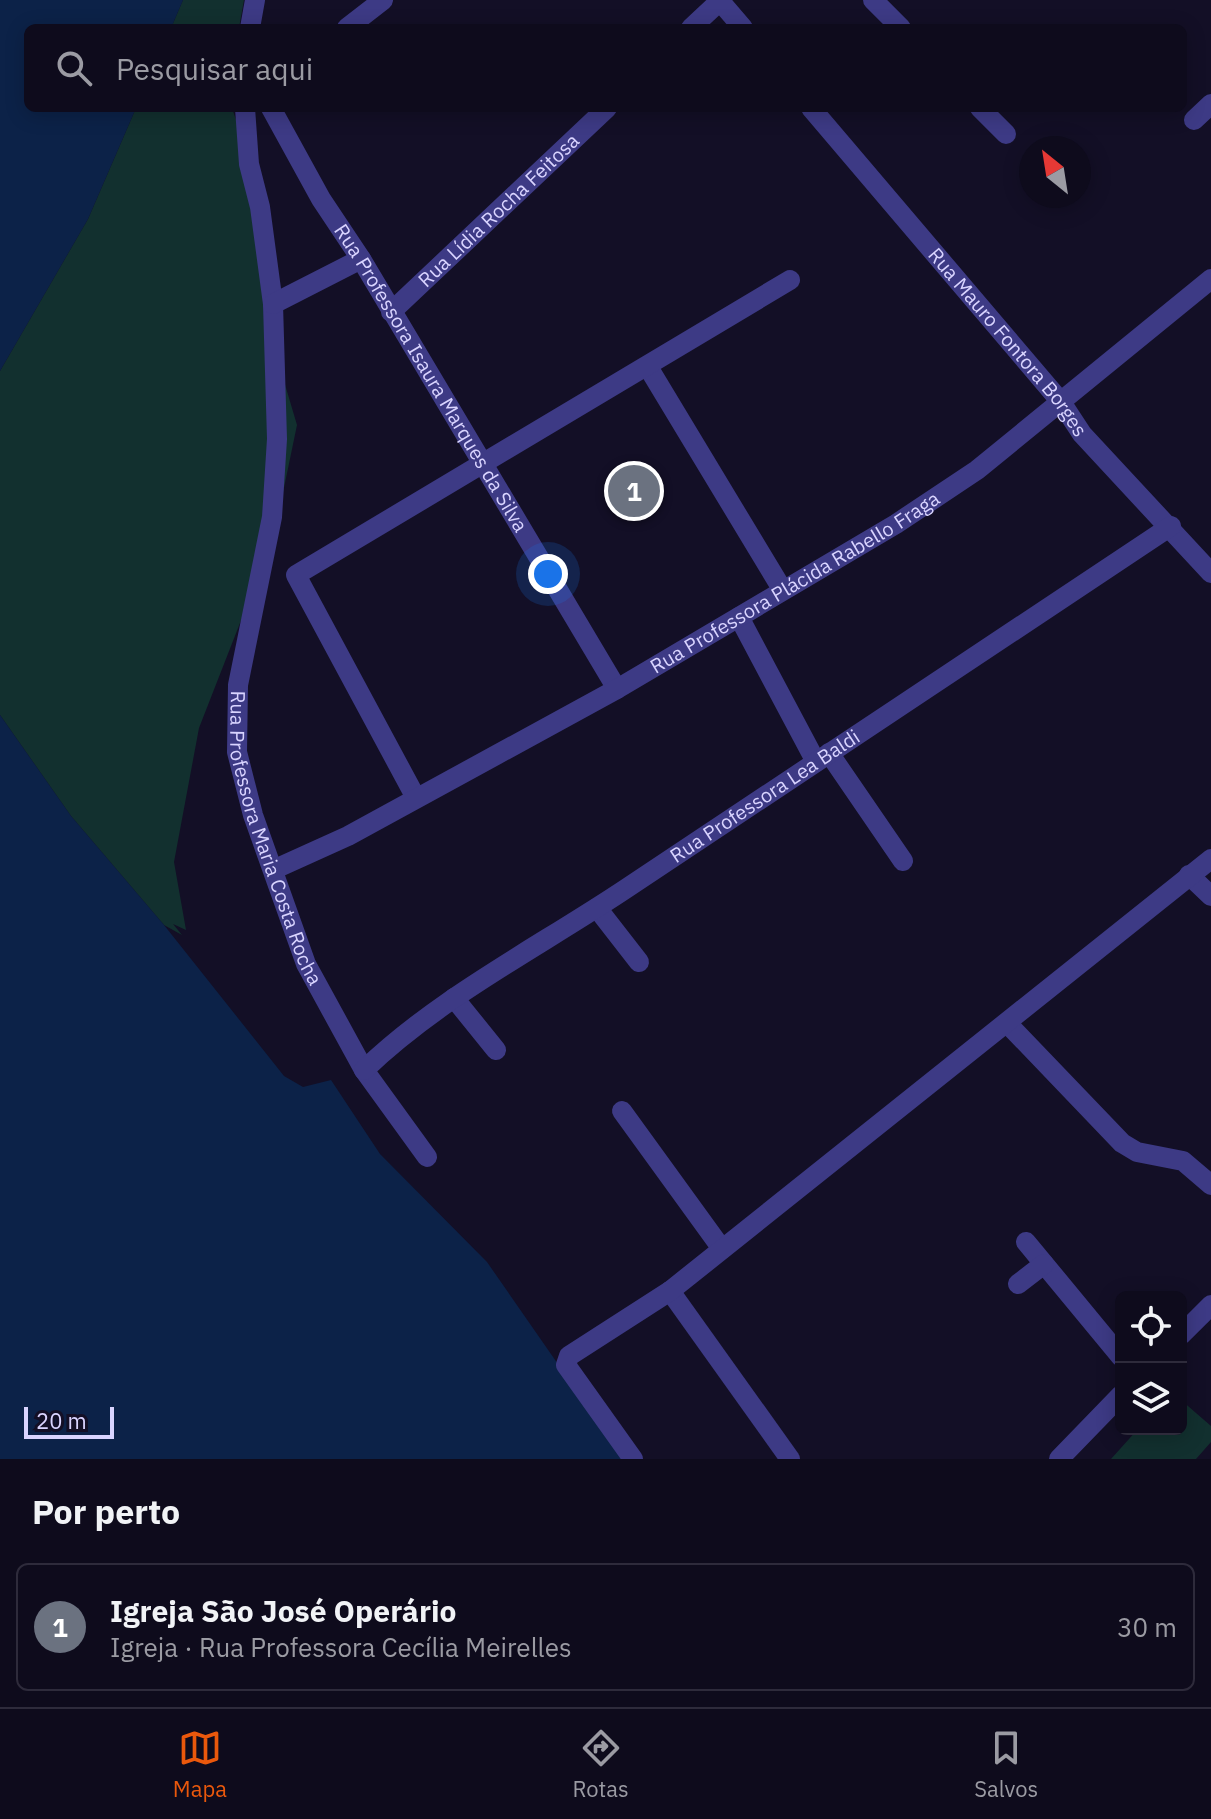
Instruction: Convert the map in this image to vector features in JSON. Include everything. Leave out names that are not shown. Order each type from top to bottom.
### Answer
[{"type":"street","points":[[251,24],[255,0]]},
{"type":"street","points":[[352,24],[383,0]]},
{"type":"street","points":[[695,24],[720,0],[740,24]]},
{"type":"street","points":[[873,0],[897,24]]},
{"type":"street","points":[[1194,120],[1211,104]]},
{"type":"street","name":"Rua Professora Maria Costa Rocha","points":[[245,112],[249,164],[260,207],[273,304],[277,439],[272,517],[238,685],[237,752],[253,815],[275,869],[306,964],[364,1070],[427,1157]]},
{"type":"street","name":"Rua Professora Isaura Marques da Silva","points":[[273,112],[321,199],[361,259],[617,689]]},
{"type":"street","name":"Rua Lídia Rocha Feitosa","points":[[391,312],[603,112]]},
{"type":"street","name":"Rua Mauro Fontora Borges","points":[[814,112],[1061,402],[1082,434],[1171,526],[1211,573]]},
{"type":"street","points":[[984,112],[1006,134]]},
{"type":"street","points":[[273,304],[361,259]]},
{"type":"street","name":"Rua Professora Plácida Rabello Fraga","points":[[275,869],[348,836],[617,689],[896,524],[966,478],[1211,279]]},
{"type":"street","points":[[416,798],[296,575],[790,280]]},
{"type":"street","points":[[648,367],[782,589]]},
{"type":"street","name":"Rua Professora Lea Baldi","points":[[364,1070],[397,1039],[454,998],[597,908],[1171,526]]},
{"type":"street","points":[[739,617],[823,757],[903,861]]},
{"type":"street","points":[[633,1459],[566,1365],[567,1360],[670,1291],[1211,859]]},
{"type":"street","points":[[1189,875],[1211,896]]},
{"type":"street","points":[[597,908],[639,962]]},
{"type":"street","points":[[454,998],[496,1050]]},
{"type":"street","points":[[1007,1023],[1122,1143],[1137,1152],[1183,1161],[1211,1185]]},
{"type":"street","points":[[622,1111],[722,1249]]},
{"type":"street","points":[[1026,1242],[1115,1350]]},
{"type":"street","points":[[1018,1284],[1044,1264]]},
{"type":"street","points":[[670,1291],[790,1459]]},
{"type":"street","points":[[1187,1329],[1211,1305]]},
{"type":"street","points":[[1059,1459],[1115,1401]]},
{"type":"green space","points":[[183,0],[244,0],[240,24],[173,24]]},
{"type":"green space","points":[[134,112],[233,112],[262,198],[281,371],[297,425],[274,536],[199,728],[174,862],[186,930],[173,924],[182,935],[164,925],[71,816],[0,715],[0,371],[88,219]]},
{"type":"green space","points":[[1187,1405],[1211,1426],[1211,1442],[1196,1459],[1111,1459],[1133,1435],[1187,1435]]},
{"type":"water","points":[[0,0],[183,0],[173,24],[24,24],[24,112],[134,112],[88,219],[0,371]]},
{"type":"water","points":[[0,715],[71,816],[164,925],[284,1076],[303,1087],[331,1080],[380,1154],[487,1262],[624,1459],[0,1459]]},
{"type":"place","name":"Igreja São José Operário","points":[[634,491]]}]
